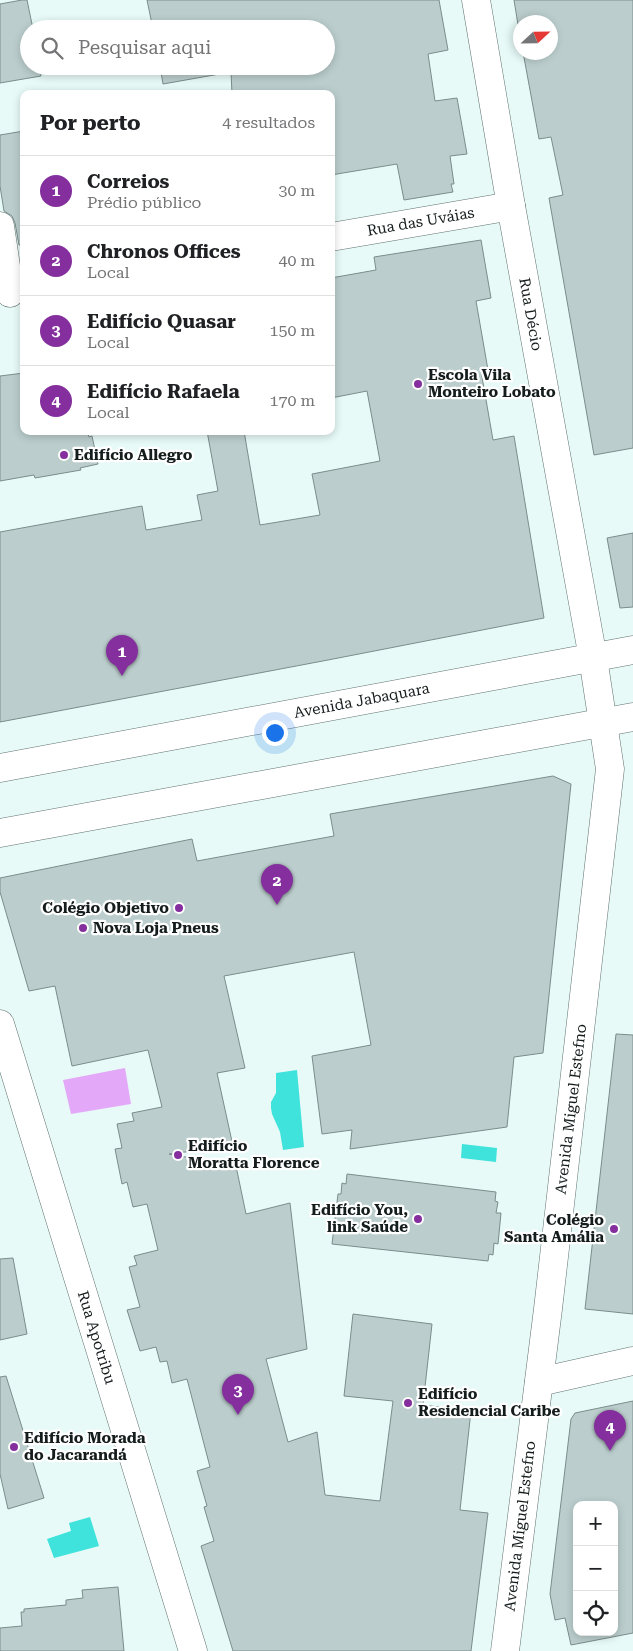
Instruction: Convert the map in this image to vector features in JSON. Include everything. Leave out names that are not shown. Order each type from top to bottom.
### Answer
[{"type":"street","name":"Rua Décio","points":[[476,0],[511,206],[593,658]]},
{"type":"street","name":"Rua das Uváias","points":[[335,236],[511,206]]},
{"type":"street","points":[[0,226],[11,292]]},
{"type":"street","name":"Avenida Jabaquara","points":[[0,768],[633,650]]},
{"type":"street","name":"Avenida Miguel Estefno","points":[[506,1651],[610,769],[593,658]]},
{"type":"street","points":[[0,832],[633,717]]},
{"type":"street","name":"Rua Apotribu","points":[[0,1024],[193,1651]]},
{"type":"street","points":[[539,1382],[633,1361]]},
{"type":"shaded area","points":[[125,1068],[131,1104],[71,1114],[63,1080]]},
{"type":"water","points":[[297,1070],[304,1147],[283,1150],[280,1132],[271,1108],[271,1102],[276,1093],[276,1073]]},
{"type":"water","points":[[462,1144],[497,1148],[496,1162],[461,1158]]},
{"type":"water","points":[[90,1517],[99,1546],[54,1558],[47,1539],[71,1531],[69,1523]]},
{"type":"building","points":[[27,0],[31,20],[20,20],[20,75],[41,76],[0,83],[0,4]]},
{"type":"building","points":[[147,0],[439,0],[448,50],[428,54],[435,101],[457,98],[467,154],[450,156],[454,184],[451,184],[453,192],[404,200],[397,164],[335,174],[335,90],[232,90],[231,75],[335,75],[335,20],[151,20]]},
{"type":"building","points":[[514,0],[633,0],[633,448],[594,455],[549,198],[563,195],[551,137],[539,139],[524,60],[558,60],[558,15],[516,15]]},
{"type":"building","points":[[162,75],[214,75],[163,84]]},
{"type":"building","points":[[20,132],[20,245],[12,216],[4,211],[0,186],[0,135]]},
{"type":"building","points":[[481,240],[491,298],[476,301],[488,370],[481,371],[493,440],[514,436],[544,618],[0,722],[0,532],[142,506],[146,530],[202,520],[197,495],[218,491],[208,435],[245,435],[260,525],[320,515],[312,474],[380,461],[367,391],[335,397],[335,277],[376,270],[374,257]]},
{"type":"building","points":[[20,374],[20,435],[92,436],[98,464],[80,468],[81,470],[35,478],[34,475],[0,481],[0,376]]},
{"type":"building","points":[[633,533],[633,607],[620,608],[607,538]]},
{"type":"building","points":[[553,776],[571,784],[543,1053],[514,1057],[507,1127],[350,1149],[352,1130],[322,1134],[312,1056],[371,1045],[354,952],[224,976],[245,1068],[217,1073],[233,1146],[169,1154],[236,1166],[246,1214],[290,1203],[307,1349],[266,1359],[288,1442],[317,1432],[325,1495],[380,1501],[393,1401],[344,1396],[353,1314],[432,1324],[423,1405],[471,1411],[460,1510],[488,1513],[471,1651],[233,1651],[201,1546],[214,1541],[204,1507],[207,1506],[197,1471],[210,1467],[187,1379],[172,1383],[167,1361],[160,1362],[156,1347],[140,1351],[127,1310],[140,1307],[129,1267],[137,1265],[134,1256],[158,1250],[147,1204],[133,1207],[127,1182],[122,1184],[115,1149],[122,1148],[117,1124],[134,1121],[132,1113],[162,1107],[148,1050],[72,1066],[55,986],[29,991],[0,892],[0,878],[192,839],[197,861],[334,836],[330,814]]},
{"type":"building","name":"Colégio Santa Amália","points":[[616,1034],[633,1035],[633,1314],[585,1309]]},
{"type":"building","name":"Edifício You, link Saúde","points":[[347,1174],[496,1192],[495,1201],[498,1202],[496,1213],[501,1213],[498,1244],[494,1243],[493,1255],[489,1254],[488,1261],[332,1244],[338,1194],[341,1194],[342,1183],[346,1184]]},
{"type":"building","points":[[13,1258],[27,1334],[0,1340],[0,1259]]},
{"type":"building","name":"Edifício Morada do Jacarandá","points":[[6,1376],[44,1498],[8,1509],[0,1474],[0,1377]]},
{"type":"building","points":[[633,1401],[633,1633],[618,1636],[618,1501],[573,1501],[573,1636],[618,1636],[571,1645],[565,1618],[555,1620],[550,1594],[571,1419],[575,1413]]},
{"type":"building","points":[[118,1587],[124,1651],[0,1651],[0,1628],[22,1626],[21,1612],[24,1612],[24,1609],[66,1605],[66,1600],[83,1598],[82,1590]]},
{"type":"place","name":"Escola Vila Monteiro Lobato","points":[[418,384]]},
{"type":"place","name":"Edifício Allegro","points":[[64,455]]},
{"type":"place","name":"Correios","points":[[122,676]]},
{"type":"place","name":"Chronos Offices","points":[[277,905]]},
{"type":"place","name":"Colégio Objetivo","points":[[179,908]]},
{"type":"place","name":"Nova Loja Pneus","points":[[83,928]]},
{"type":"place","name":"Edifício Moratta Florence","points":[[178,1155]]},
{"type":"place","name":"Edifício You, link Saúde","points":[[418,1219]]},
{"type":"place","name":"Colégio Santa Amália","points":[[614,1229]]},
{"type":"place","name":"Edifício Residencial Caribe","points":[[408,1403]]},
{"type":"place","name":"Edifício Quasar","points":[[238,1415]]},
{"type":"place","name":"Edifício Morada do Jacarandá","points":[[14,1447]]},
{"type":"place","name":"Edifício Rafaela","points":[[610,1451]]}]
